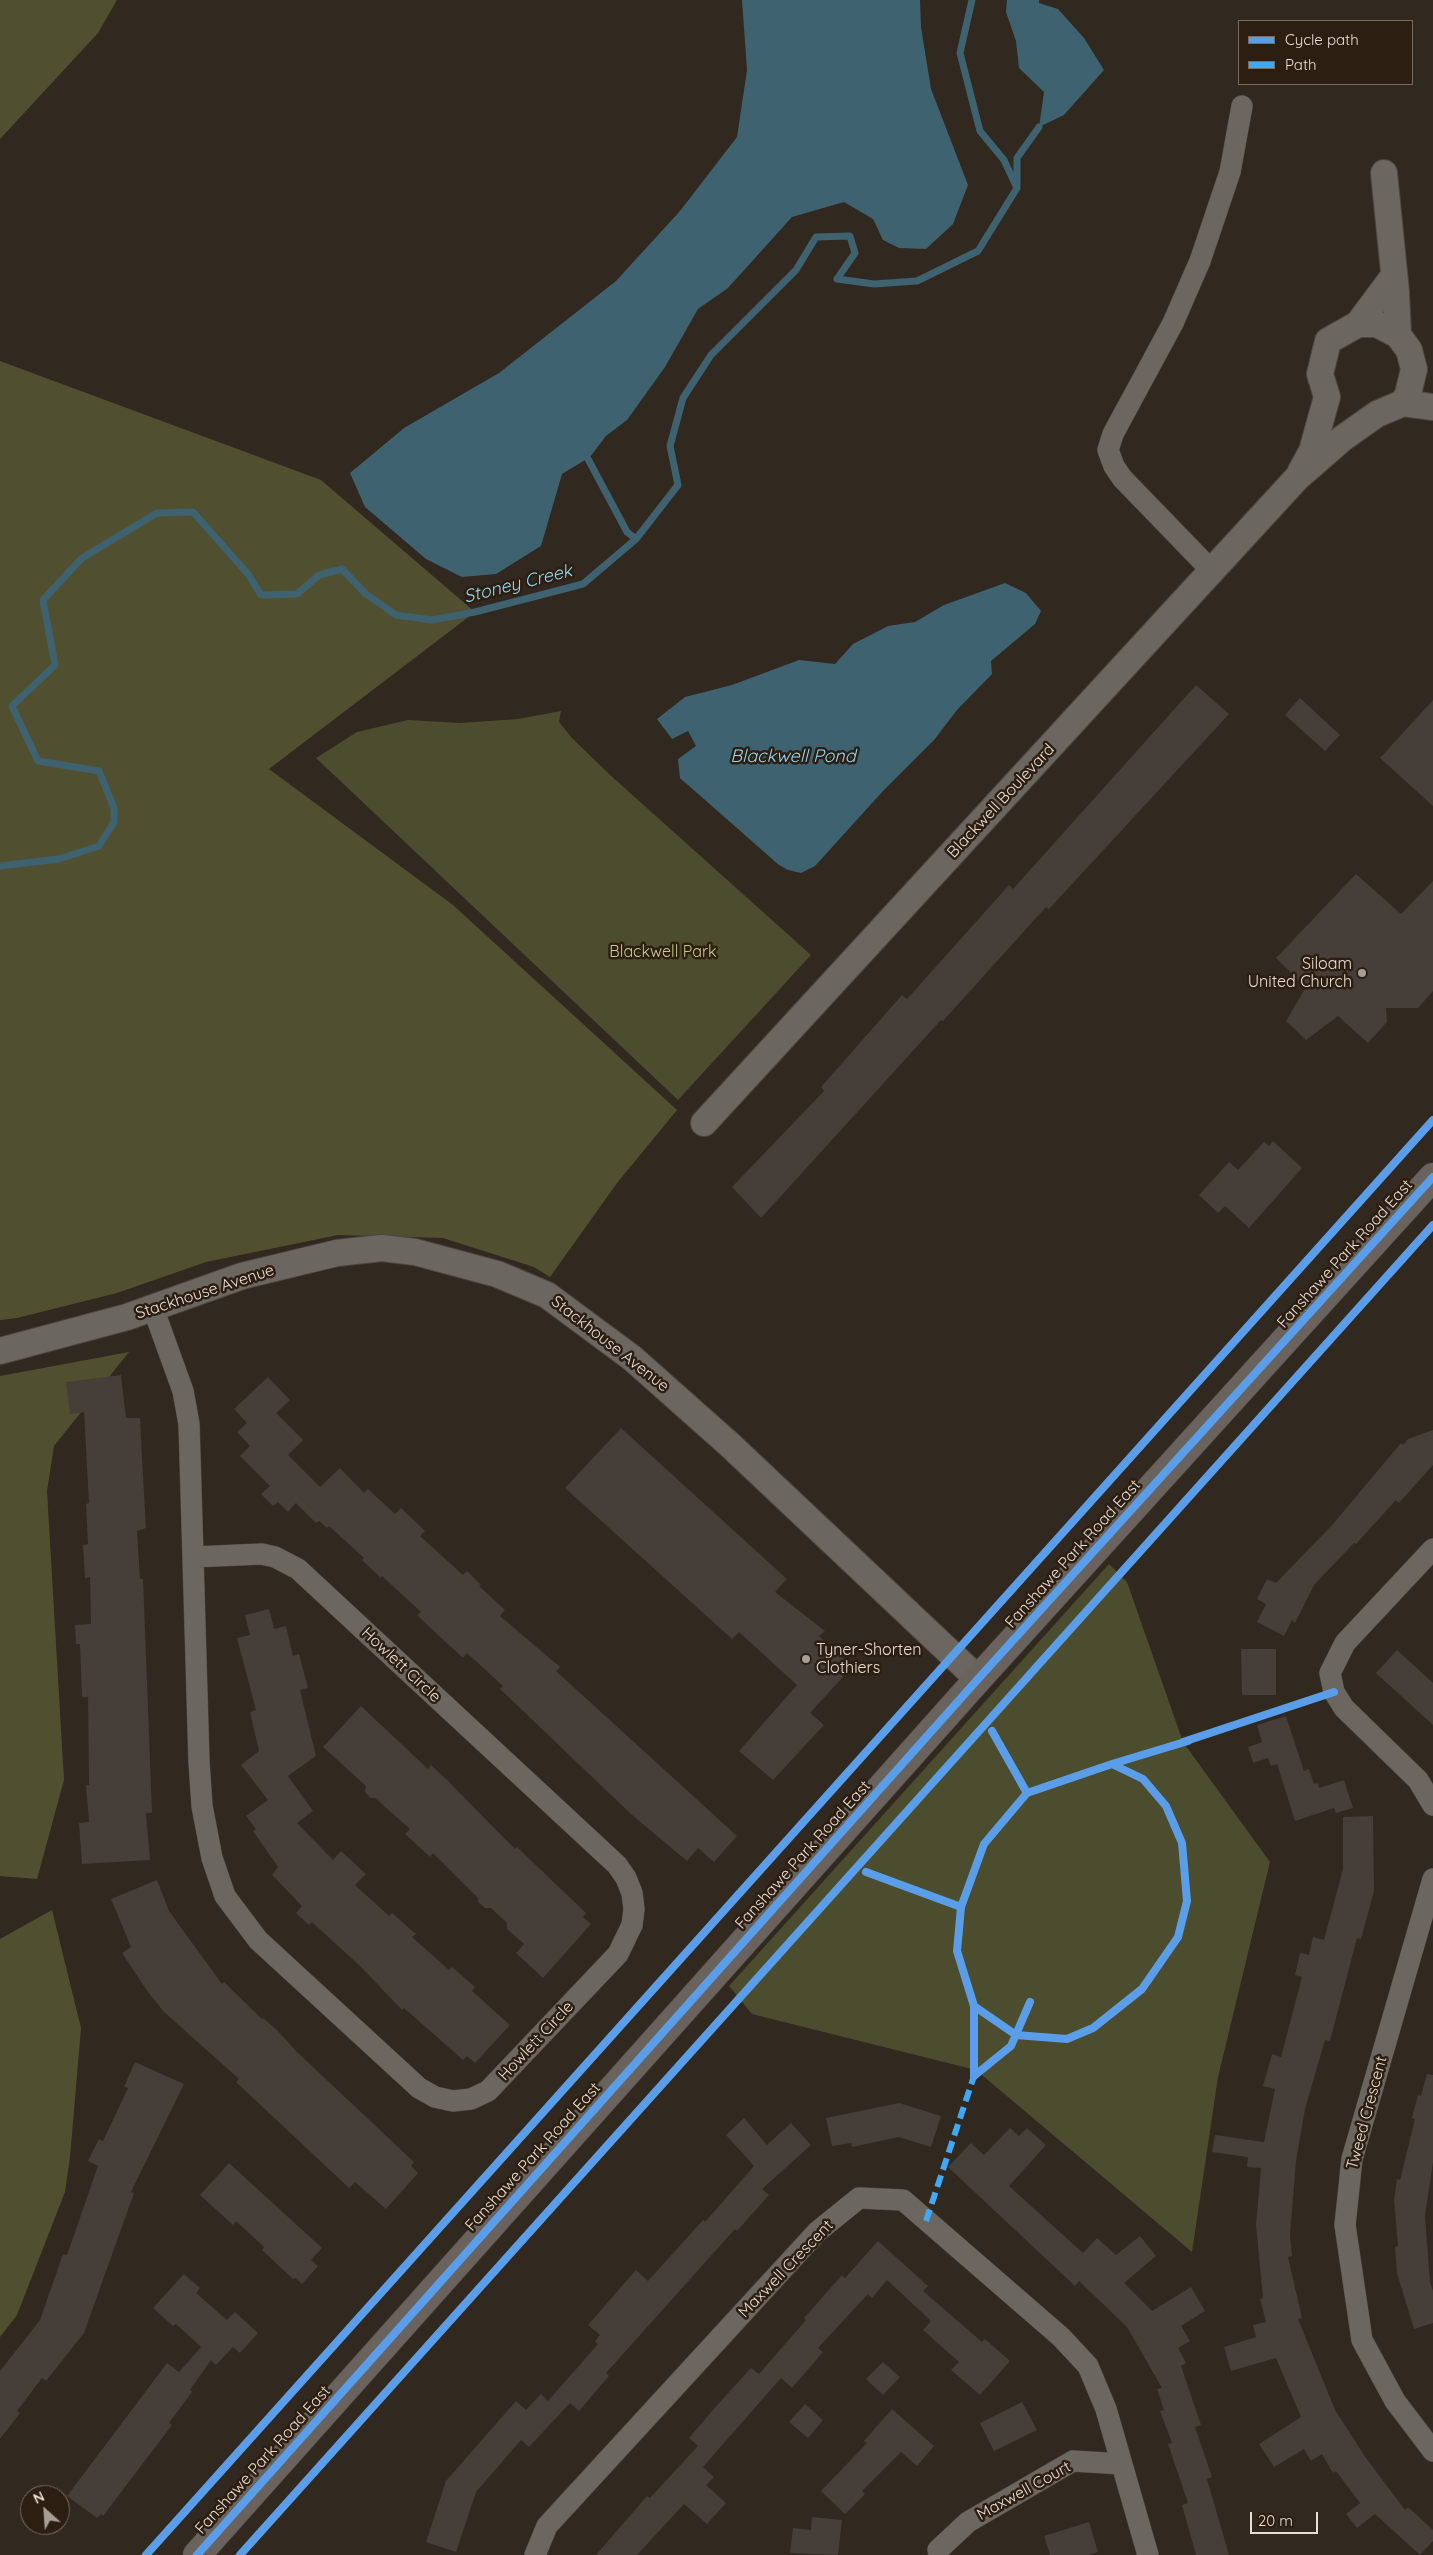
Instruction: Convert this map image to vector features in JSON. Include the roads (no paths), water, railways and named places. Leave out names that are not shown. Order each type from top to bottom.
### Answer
[{"type":"main road","name":"Fanshawe Park Road East","points":[[196,2555],[978,1679],[1433,1177]]},
{"type":"street","points":[[1211,570],[1122,478],[1114,466],[1108,450],[1113,434],[1173,323],[1200,261],[1230,172],[1242,106]]},
{"type":"street","points":[[1384,173],[1393,277],[1399,319],[1398,335]]},
{"type":"street","points":[[1327,397],[1320,374],[1328,341],[1358,324],[1393,277]]},
{"type":"street","points":[[1358,324],[1377,324],[1398,335],[1423,375],[1403,403],[1433,407]]},
{"type":"street","name":"Blackwell Boulevard","points":[[1297,478],[1312,451],[1327,397],[1345,412],[1377,414]]},
{"type":"street","name":"Blackwell Boulevard","points":[[704,1123],[1297,478],[1343,438],[1377,414],[1403,403]]},
{"type":"street","name":"Stackhouse Avenue","points":[[0,1351],[153,1308],[242,1276],[337,1253],[382,1248],[415,1252],[496,1274],[547,1295],[632,1358],[730,1445],[978,1679]]},
{"type":"street","name":"Howlett Circle","points":[[153,1308],[183,1391],[189,1424],[199,1762],[202,1806],[212,1858],[225,1896],[258,1940],[418,2088],[435,2097],[453,2101],[471,2099],[488,2091],[618,1954],[632,1925],[634,1909],[632,1893],[626,1878],[617,1865],[298,1570],[281,1560],[262,1554],[194,1557]]},
{"type":"street","points":[[1433,1549],[1345,1643],[1330,1673],[1334,1692],[1344,1708],[1418,1780],[1433,1805]]},
{"type":"street","name":"Tweed Crescent","points":[[1433,1879],[1352,2159],[1345,2225],[1362,2340],[1395,2401],[1433,2450]]},
{"type":"street","name":"Maxwell Crescent","points":[[535,2555],[547,2526],[817,2232],[860,2198],[903,2200],[1061,2337],[1088,2366],[1106,2409],[1148,2555]]},
{"type":"street","name":"Maxwell Court","points":[[938,2550],[968,2522],[1072,2461],[1122,2464]]},
{"type":"water","points":[[742,0],[920,0],[921,27],[931,89],[968,185],[953,224],[926,249],[899,248],[883,240],[873,219],[844,202],[792,217],[728,288],[698,309],[665,367],[627,420],[606,436],[590,457],[562,474],[541,546],[496,574],[462,577],[426,559],[365,507],[350,473],[404,428],[499,373],[616,281],[680,211],[737,137],[747,70]]},
{"type":"water","points":[[1007,0],[1039,0],[1039,3],[1058,9],[1084,38],[1104,70],[1064,115],[1039,127],[1044,92],[1019,68],[1016,41],[1006,12]]},
{"type":"water","name":"Blackwell Pond","points":[[1005,583],[1026,593],[1041,611],[1035,624],[991,661],[992,674],[957,710],[934,740],[883,791],[815,866],[801,873],[788,870],[779,865],[680,778],[678,759],[696,746],[688,731],[672,739],[657,719],[685,697],[732,685],[799,660],[835,664],[853,644],[888,626],[915,622],[944,605]]},
{"type":"waterway","name":"Stoney Creek","points":[[0,866],[59,859],[99,846],[114,822],[114,808],[99,771],[38,761],[12,706],[55,665],[43,600],[82,558],[157,513],[193,512],[248,574],[261,595],[297,594],[319,575],[342,569],[366,594],[396,615],[432,620],[475,612],[583,584],[636,539],[678,485],[670,446],[683,398],[711,355],[796,270],[816,237],[850,236],[855,253],[837,279],[874,284],[917,281],[978,251],[1017,188],[1004,160],[980,131],[960,53],[972,0]]},
{"type":"waterway","points":[[1017,185],[1017,158],[1039,127]]},
{"type":"waterway","points":[[588,459],[627,532],[636,539]]},
{"type":"place","name":"Siloam United Church","points":[[1362,973]]},
{"type":"place","name":"Tyner-Shorten Clothiers","points":[[806,1659]]},
{"type":"park label","name":"Blackwell Park","points":[[663,952]]}]
